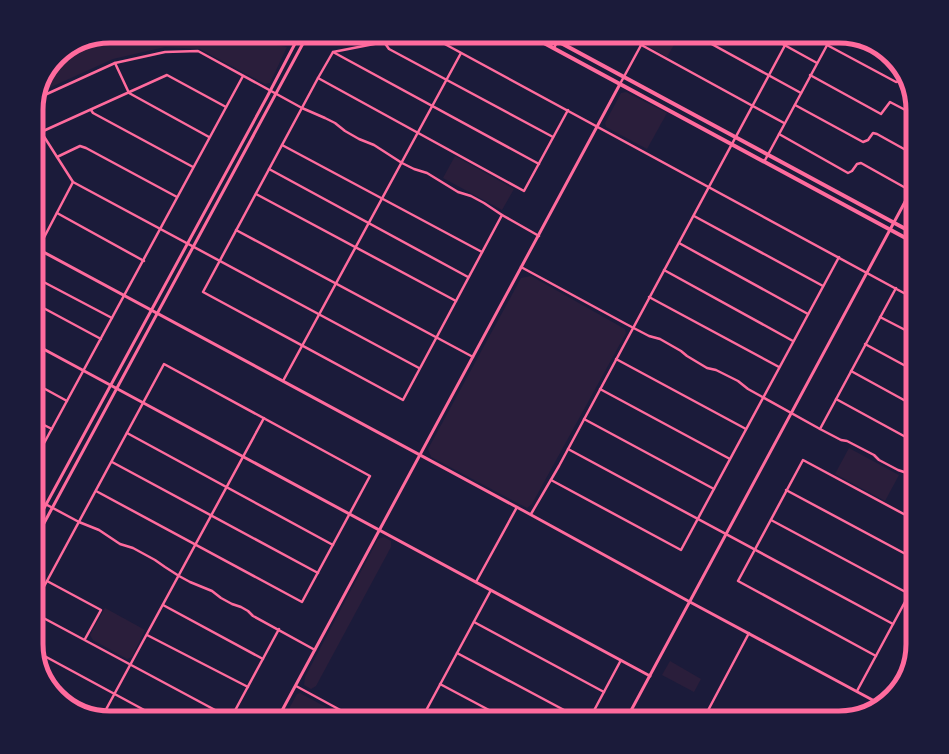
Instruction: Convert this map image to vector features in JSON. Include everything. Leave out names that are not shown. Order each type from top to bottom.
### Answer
[{"type":"main road","points":[[544,43],[906,238]]},
{"type":"main road","points":[[561,43],[906,229]]},
{"type":"street","points":[[43,509],[295,43]]},
{"type":"street","points":[[43,525],[303,43]]},
{"type":"street","points":[[379,43],[333,52],[203,292],[403,400],[502,215]]},
{"type":"street","points":[[385,43],[389,49],[553,137]]},
{"type":"street","points":[[442,43],[906,294]]},
{"type":"street","points":[[554,48],[556,43]]},
{"type":"street","points":[[637,43],[784,123]]},
{"type":"street","points":[[710,43],[801,93]]},
{"type":"street","points":[[781,43],[817,63]]},
{"type":"street","points":[[282,711],[641,45]]},
{"type":"street","points":[[531,514],[568,449],[785,45]]},
{"type":"street","points":[[764,162],[827,45],[896,82],[899,81]]},
{"type":"street","points":[[45,95],[115,63],[165,52],[198,52],[302,108],[325,118],[359,139],[374,145],[402,163],[427,173],[458,192],[471,196],[484,203],[539,236]]},
{"type":"street","points":[[333,52],[539,164]]},
{"type":"street","points":[[283,381],[461,54]]},
{"type":"street","points":[[115,63],[129,93],[209,138]]},
{"type":"street","points":[[43,131],[167,75],[226,107]]},
{"type":"street","points":[[810,75],[882,114],[890,102],[906,110]]},
{"type":"street","points":[[43,445],[243,76]]},
{"type":"street","points":[[318,78],[524,191],[568,110]]},
{"type":"street","points":[[795,105],[863,142],[868,140],[873,133],[906,150]]},
{"type":"street","points":[[91,110],[93,113],[194,167]]},
{"type":"street","points":[[778,134],[848,173],[852,171],[857,164],[861,163],[906,186]]},
{"type":"street","points":[[43,135],[73,182],[419,368]]},
{"type":"street","points":[[282,145],[482,252]]},
{"type":"street","points":[[56,157],[80,146],[177,197]]},
{"type":"street","points":[[269,169],[468,277]]},
{"type":"street","points":[[43,238],[73,182]]},
{"type":"street","points":[[256,194],[456,301]]},
{"type":"street","points":[[631,711],[905,202]]},
{"type":"street","points":[[57,213],[144,261]]},
{"type":"street","points":[[694,216],[824,286]]},
{"type":"street","points":[[236,230],[473,357]]},
{"type":"street","points":[[679,243],[808,314]]},
{"type":"street","points":[[43,251],[874,701]]},
{"type":"street","points":[[551,480],[681,550],[839,257]]},
{"type":"street","points":[[521,267],[649,336],[681,351],[707,368],[716,370],[738,381],[763,398],[906,473]]},
{"type":"street","points":[[664,270],[793,341]]},
{"type":"street","points":[[43,282],[112,318]]},
{"type":"street","points":[[820,429],[896,288]]},
{"type":"street","points":[[649,297],[779,368]]},
{"type":"street","points":[[43,308],[101,339]]},
{"type":"street","points":[[880,316],[906,330]]},
{"type":"street","points":[[865,344],[906,366]]},
{"type":"street","points":[[43,348],[650,676]]},
{"type":"street","points":[[616,359],[746,429]]},
{"type":"street","points":[[43,588],[164,364],[370,476],[302,602],[96,491]]},
{"type":"street","points":[[851,371],[906,401]]},
{"type":"street","points":[[43,388],[67,400]]},
{"type":"street","points":[[600,389],[730,459]]},
{"type":"street","points":[[836,399],[906,437]]},
{"type":"street","points":[[106,711],[264,418]]},
{"type":"street","points":[[584,419],[714,489]]},
{"type":"street","points":[[43,424],[52,429]]},
{"type":"street","points":[[127,433],[333,545]]},
{"type":"street","points":[[568,449],[893,624]]},
{"type":"street","points":[[876,656],[738,581],[803,460],[906,514]]},
{"type":"street","points":[[112,462],[318,573]]},
{"type":"street","points":[[786,490],[906,554]]},
{"type":"street","points":[[43,502],[79,522],[99,530],[120,544],[133,548],[179,576],[212,591],[232,604],[241,606],[253,616],[316,650]]},
{"type":"street","points":[[476,582],[517,507]]},
{"type":"street","points":[[771,520],[906,592]]},
{"type":"street","points":[[47,581],[101,610],[85,639]]},
{"type":"street","points":[[426,711],[491,590]]},
{"type":"street","points":[[857,691],[906,600]]},
{"type":"street","points":[[163,605],[263,659]]},
{"type":"street","points":[[43,618],[218,711]]},
{"type":"street","points":[[474,622],[604,692]]},
{"type":"street","points":[[235,711],[279,629]]},
{"type":"street","points":[[708,711],[749,633]]},
{"type":"street","points":[[147,635],[248,687]]},
{"type":"street","points":[[457,653],[566,711]]},
{"type":"street","points":[[44,656],[145,711]]},
{"type":"street","points":[[594,711],[621,660]]},
{"type":"street","points":[[440,684],[491,711]]},
{"type":"street","points":[[296,686],[342,711]]},
{"type":"shaded area","points":[[267,43],[287,47],[270,83],[265,84],[200,49],[165,47],[113,59],[47,89],[57,69],[66,60],[76,52],[97,44]]},
{"type":"shaded area","points":[[647,43],[675,43],[667,57],[646,45]]},
{"type":"shaded area","points":[[626,92],[667,113],[647,149],[606,127],[605,123],[621,93]]},
{"type":"shaded area","points":[[455,156],[514,189],[502,210],[443,178]]},
{"type":"shaded area","points":[[531,276],[625,329],[626,333],[532,504],[527,508],[431,457],[428,449],[521,278]]},
{"type":"shaded area","points":[[849,448],[899,475],[885,501],[835,474]]},
{"type":"shaded area","points":[[384,537],[391,541],[391,547],[316,686],[311,689],[304,685],[305,677],[378,539]]},
{"type":"shaded area","points":[[105,608],[145,630],[132,657],[127,659],[93,640],[90,635]]},
{"type":"shaded area","points":[[670,661],[701,679],[694,692],[662,675]]},
{"type":"shaded area","points":[[300,693],[333,711],[288,711],[297,694]]}]
